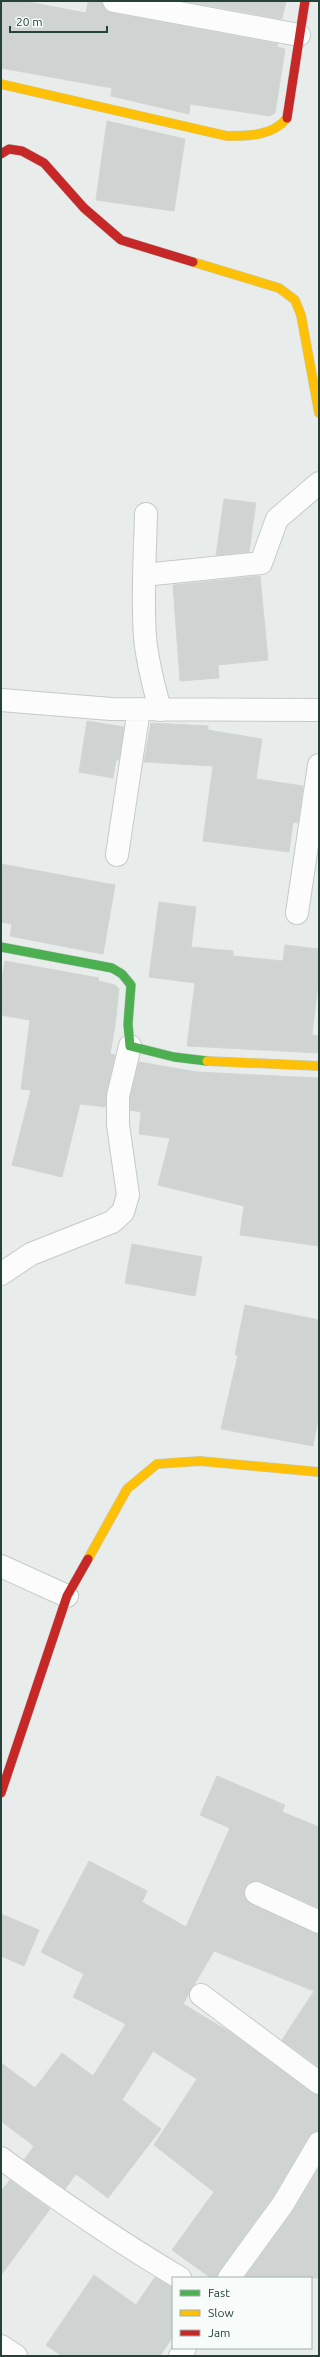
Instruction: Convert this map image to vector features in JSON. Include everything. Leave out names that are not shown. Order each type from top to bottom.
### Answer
[{"type":"street","points":[[114,1],[299,35]]},
{"type":"street","points":[[1,84],[227,136],[254,136],[276,129],[287,119],[304,1]]},
{"type":"street","points":[[1,154],[9,149],[22,151],[44,163],[84,208],[121,240],[279,288],[295,300],[301,316],[319,413]]},
{"type":"street","points":[[144,575],[261,563],[276,518],[319,483]]},
{"type":"street","points":[[117,854],[150,710],[150,669],[146,637],[144,575],[146,514]]},
{"type":"street","points":[[1,700],[111,709],[319,710]]},
{"type":"street","points":[[297,913],[313,844],[319,765]]},
{"type":"street","points":[[1,947],[112,968],[126,975],[132,987],[128,1021],[130,1046],[118,1096],[118,1125],[128,1195],[123,1212],[112,1222],[31,1254],[1,1274]]},
{"type":"street","points":[[130,1046],[147,1052],[190,1058],[319,1066]]},
{"type":"street","points":[[1,1793],[67,1596],[127,1489],[157,1464],[200,1461],[319,1470]]},
{"type":"street","points":[[1,1566],[67,1596]]},
{"type":"street","points":[[256,1893],[319,1922]]},
{"type":"street","points":[[201,1995],[319,2083]]},
{"type":"street","points":[[230,2277],[283,2204],[319,2143]]},
{"type":"street","points":[[3,2164],[117,2240],[178,2277]]},
{"type":"street","points":[[1,2346],[16,2356]]},
{"type":"building","points":[[1,1],[23,1],[86,13],[88,1],[102,1],[106,10],[112,13],[278,44],[277,47],[285,49],[275,113],[270,116],[190,104],[189,114],[111,96],[112,88],[1,68]]},
{"type":"building","points":[[183,1],[286,1],[282,19]]},
{"type":"building","points":[[107,121],[185,139],[174,211],[96,200]]},
{"type":"building","points":[[224,499],[256,503],[249,552],[216,555]]},
{"type":"building","points":[[260,576],[268,660],[218,665],[219,678],[180,681],[173,585]]},
{"type":"building","points":[[87,721],[124,727],[119,760],[116,760],[113,778],[79,772]]},
{"type":"building","points":[[151,723],[208,726],[208,730],[262,739],[256,779],[303,786],[298,823],[293,822],[289,852],[203,841],[213,766],[144,762]]},
{"type":"building","points":[[1,864],[115,885],[103,954],[10,936],[12,924],[1,922]]},
{"type":"building","points":[[159,902],[196,907],[191,947],[233,951],[233,956],[283,961],[285,945],[319,949],[319,976],[312,1035],[319,1036],[319,1053],[187,1046],[195,983],[149,977]]},
{"type":"building","points":[[5,961],[99,978],[98,981],[115,985],[119,989],[110,1054],[115,1055],[106,1093],[106,1107],[80,1104],[62,1177],[12,1165],[31,1090],[21,1089],[30,1020],[1,1015],[1,985]]},
{"type":"building","points":[[139,1062],[197,1072],[319,1078],[319,1246],[240,1235],[244,1206],[158,1185],[170,1138],[139,1134],[141,1112],[130,1110],[130,1097]]},
{"type":"building","points":[[132,1244],[202,1257],[195,1296],[125,1283]]},
{"type":"building","points":[[245,1305],[319,1320],[319,1414],[313,1446],[221,1429],[238,1355],[235,1355]]},
{"type":"building","points":[[217,1776],[285,1805],[282,1812],[319,1827],[319,1908],[261,1882],[254,1881],[248,1883],[244,1894],[246,1900],[251,1904],[319,1934],[319,2067],[282,2040],[314,1991],[214,1951],[183,2004],[233,2034],[312,2093],[319,2095],[319,2131],[308,2137],[273,2197],[219,2271],[217,2277],[210,2277],[172,2250],[214,2192],[154,2145],[197,2079],[153,2051],[122,2100],[161,2129],[108,2198],[76,2174],[65,2189],[24,2160],[34,2146],[1,2121],[1,2063],[35,2088],[62,2053],[93,2076],[126,2024],[73,1997],[84,1974],[41,1952],[89,1861],[147,1891],[142,1902],[186,1927],[230,1828],[200,1815]]},
{"type":"building","points":[[1,1914],[39,1930],[24,1966],[1,1956]]},
{"type":"building","points":[[319,2168],[319,2278],[245,2277],[293,2211]]},
{"type":"building","points":[[10,2180],[50,2209],[1,2275],[1,2191]]},
{"type":"building","points":[[94,2275],[136,2305],[155,2277],[172,2287],[172,2338],[160,2356],[62,2356],[46,2345]]},
{"type":"traffic: fast","points":[[1,947],[112,968],[122,974],[131,985],[128,1024],[130,1046],[174,1057],[207,1061]]},
{"type":"traffic: slow","points":[[1,84],[227,136],[243,136],[267,132],[281,124],[287,118]]},
{"type":"traffic: slow","points":[[193,262],[279,288],[295,300],[301,315],[319,413]]},
{"type":"traffic: slow","points":[[207,1061],[319,1066]]},
{"type":"traffic: slow","points":[[88,1559],[127,1489],[157,1464],[200,1461],[319,1472]]},
{"type":"traffic: jam","points":[[287,118],[305,1]]},
{"type":"traffic: jam","points":[[1,154],[9,149],[22,151],[44,163],[84,208],[121,240],[193,262]]},
{"type":"traffic: jam","points":[[1,1793],[67,1596],[88,1559]]}]
